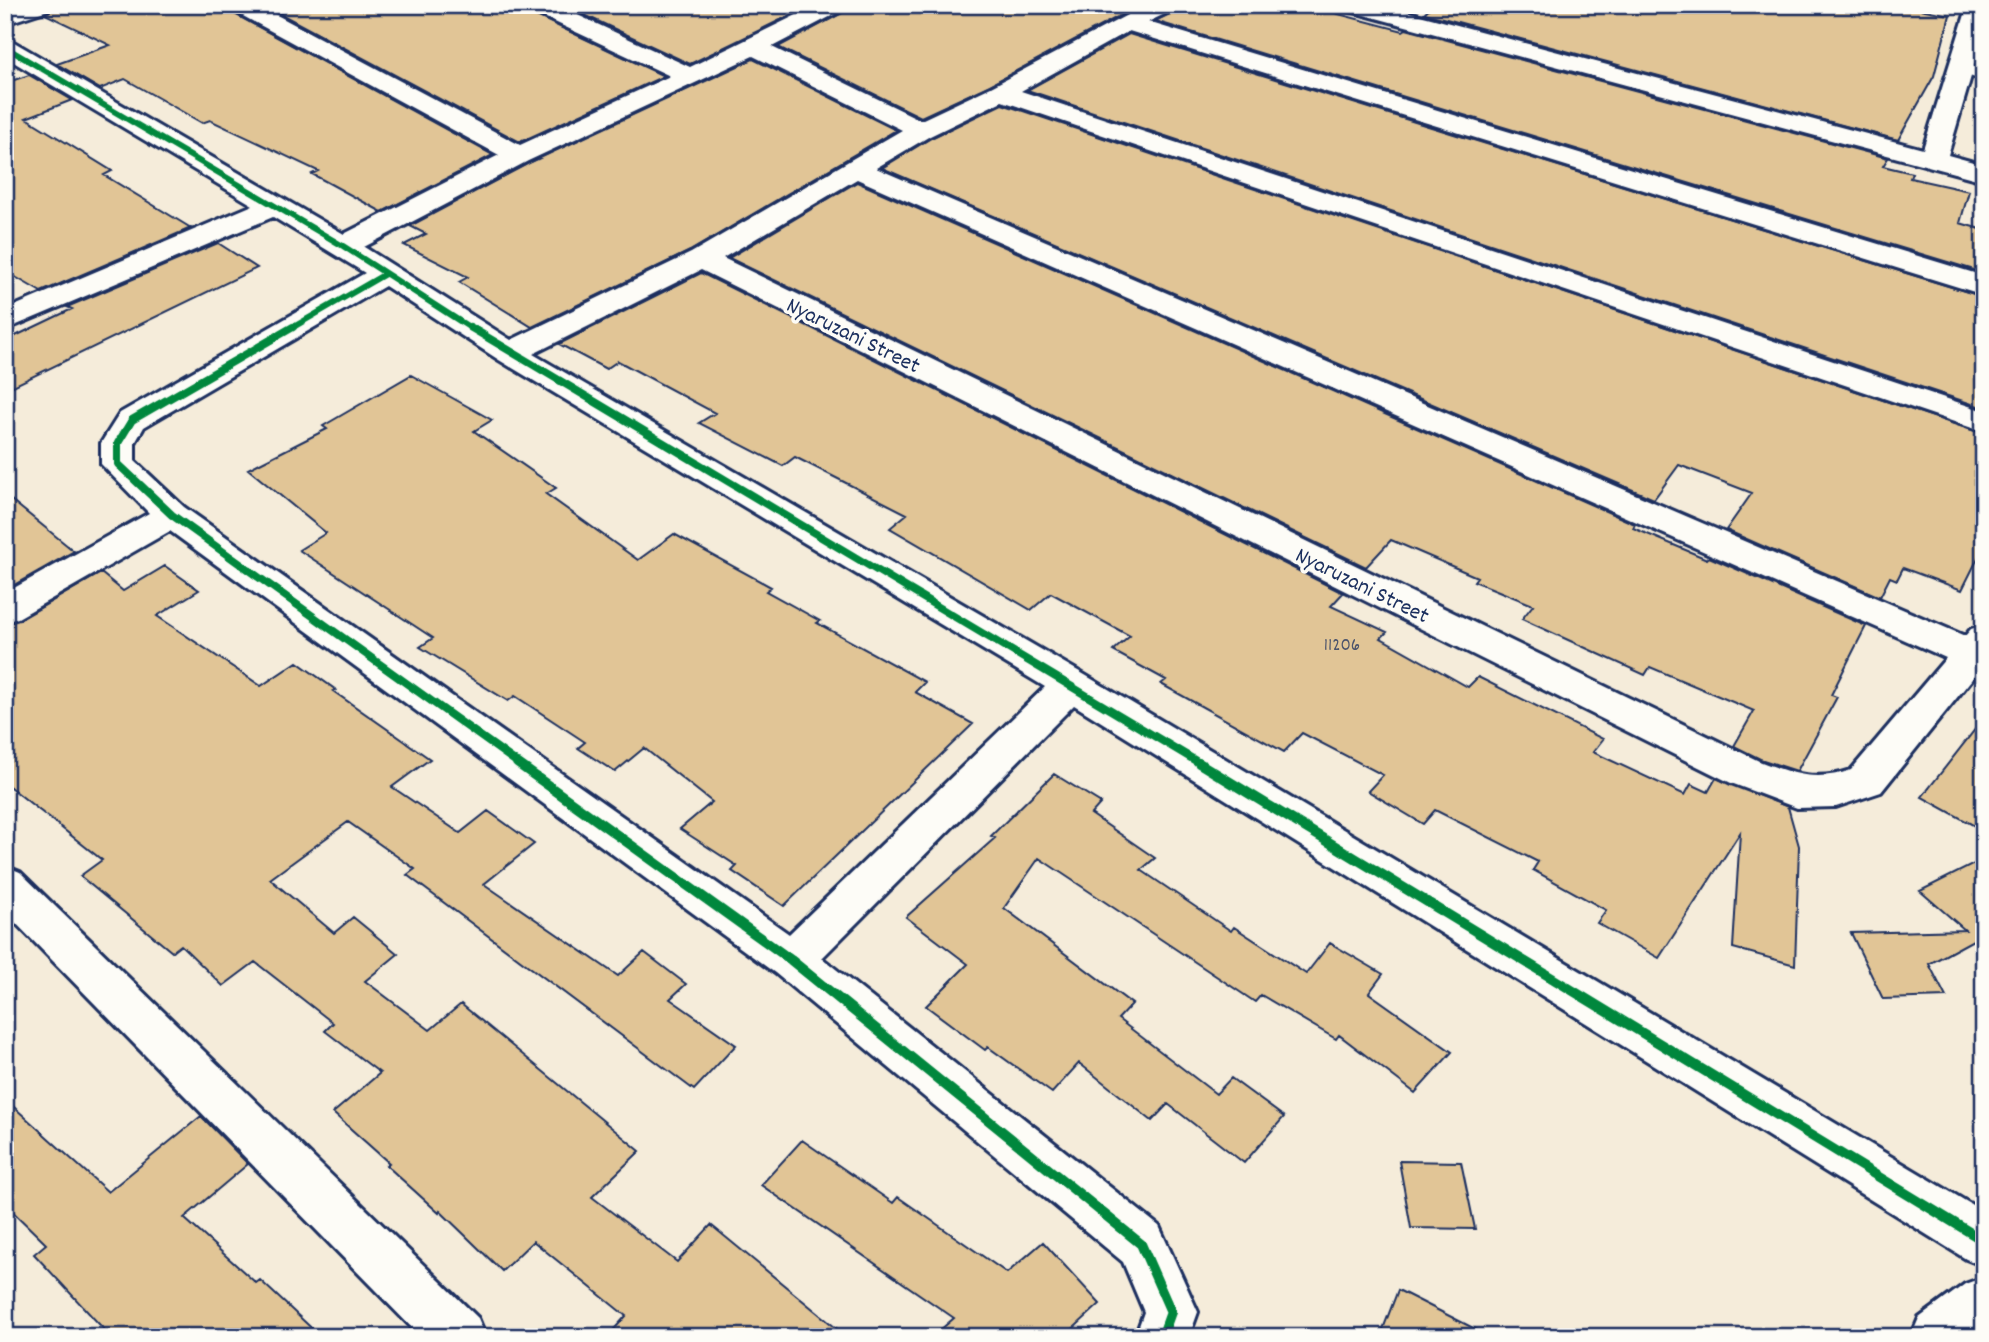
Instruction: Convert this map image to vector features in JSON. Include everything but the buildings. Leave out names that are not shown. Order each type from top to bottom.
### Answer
[{"type":"street","points":[[5,17],[40,5]]},
{"type":"street","points":[[240,5],[519,155]]},
{"type":"street","points":[[537,5],[687,75]]},
{"type":"street","points":[[510,353],[701,259],[921,130],[1000,92],[1165,5]]},
{"type":"street","points":[[1353,5],[1984,173]]},
{"type":"street","points":[[1933,159],[1972,72],[1980,5]]},
{"type":"street","points":[[343,246],[519,155],[687,75],[753,47],[820,7]]},
{"type":"street","points":[[1127,23],[1984,286]]},
{"type":"street","points":[[5,47],[343,246],[510,353],[1071,685],[1984,1241]]},
{"type":"street","points":[[753,47],[921,130]]},
{"type":"street","points":[[1000,92],[1984,422]]},
{"type":"street","points":[[853,168],[1978,646]]},
{"type":"street","points":[[5,321],[274,206]]},
{"type":"street","name":"Nyaruzani Street","points":[[701,259],[1745,772],[1797,792],[1836,791],[1866,781],[1978,646]]},
{"type":"street","points":[[385,274],[132,420],[118,443],[118,464],[172,515],[791,960],[1141,1244],[1171,1312],[1162,1337]]},
{"type":"street","points":[[5,609],[172,515]]},
{"type":"street","points":[[791,960],[1071,685]]},
{"type":"street","points":[[5,884],[459,1337]]},
{"type":"street","points":[[1938,1337],[1984,1303]]},
{"type":"cycle path","points":[[5,47],[343,246],[510,353],[1071,685],[1984,1241]]},
{"type":"cycle path","points":[[385,274],[132,420],[118,443],[118,464],[172,515],[791,960],[1141,1244],[1171,1312],[1162,1337]]}]
